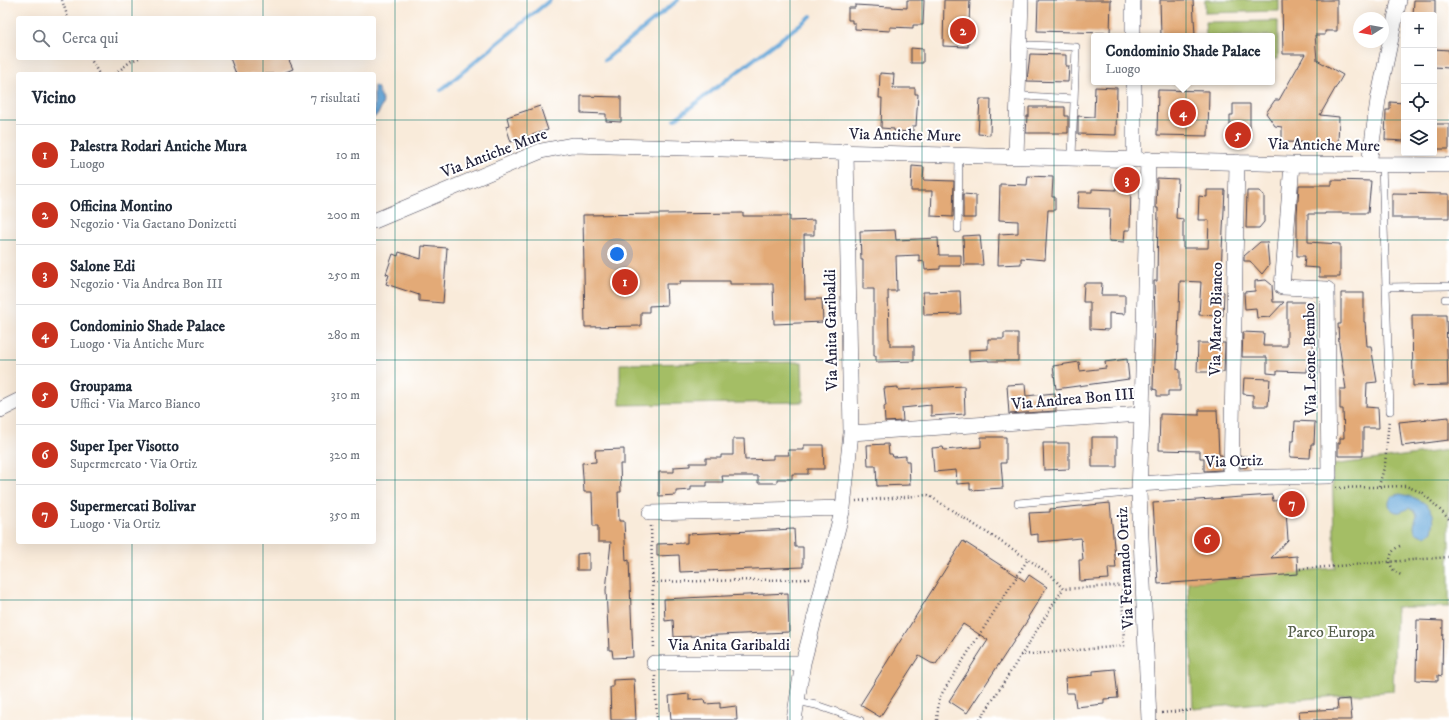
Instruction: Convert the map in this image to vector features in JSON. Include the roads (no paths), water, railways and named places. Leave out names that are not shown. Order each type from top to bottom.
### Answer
[{"type":"street","points":[[1016,156],[1021,0]]},
{"type":"street","points":[[1133,0],[1133,33]]},
{"type":"street","points":[[1375,164],[1378,100],[1399,0]]},
{"type":"street","name":"Via Andrea Bon III","points":[[851,434],[1142,414],[1141,159],[1134,85]]},
{"type":"street","name":"Via Antiche Mure","points":[[376,220],[541,151],[572,145],[960,154],[1292,164],[1449,165]]},
{"type":"street","name":"Via Anita Garibaldi","points":[[794,720],[803,663],[848,504],[851,434],[846,152]]},
{"type":"street","name":"Via Marco Bianco","points":[[1231,478],[1237,162]]},
{"type":"street","name":"Via Leone Bembo","points":[[1292,164],[1282,287],[1327,289],[1329,476]]},
{"type":"street","points":[[0,410],[16,402]]},
{"type":"street","name":"Via Fernando Ortiz","points":[[1142,414],[1139,488],[1154,718]]},
{"type":"street","name":"Via Ortiz","points":[[1139,488],[1231,478],[1329,476]]},
{"type":"street","points":[[650,513],[848,504]]},
{"type":"street","name":"Via Anita Garibaldi","points":[[654,663],[803,663]]},
{"type":"lane","points":[[1030,45],[1076,47],[1072,157]]},
{"type":"lane","points":[[1026,96],[1074,99]]},
{"type":"lane","points":[[958,229],[960,154]]},
{"type":"lane","points":[[1375,164],[1386,287],[1390,411]]},
{"type":"lane","points":[[1386,287],[1449,286]]},
{"type":"lane","points":[[1018,503],[1139,488]]},
{"type":"lane","points":[[797,701],[816,704],[860,720]]},
{"type":"water","points":[[376,87],[383,102],[376,116]]},
{"type":"water","points":[[1400,494],[1423,502],[1430,508],[1434,519],[1432,531],[1426,536],[1418,534],[1414,529],[1417,515],[1415,511],[1409,508],[1396,512],[1390,508],[1389,502],[1391,498]]},
{"type":"waterway","points":[[441,90],[550,0]]},
{"type":"waterway","points":[[605,60],[678,0]]},
{"type":"waterway","points":[[675,119],[811,16]]},
{"type":"place","name":"Officina Montino","points":[[963,31]]},
{"type":"place","name":"Condominio Shade Palace","points":[[1183,113]]},
{"type":"place","name":"Groupama","points":[[1238,135]]},
{"type":"place","name":"Salone Edi","points":[[1127,180]]},
{"type":"place","name":"Palestra Rodari Antiche Mura","points":[[625,282]]},
{"type":"place","name":"Supermercati Bolivar","points":[[1292,504]]},
{"type":"place","name":"Super Iper Visotto","points":[[1207,540]]},
{"type":"park label","name":"Parco Europa","points":[[1331,632]]}]
